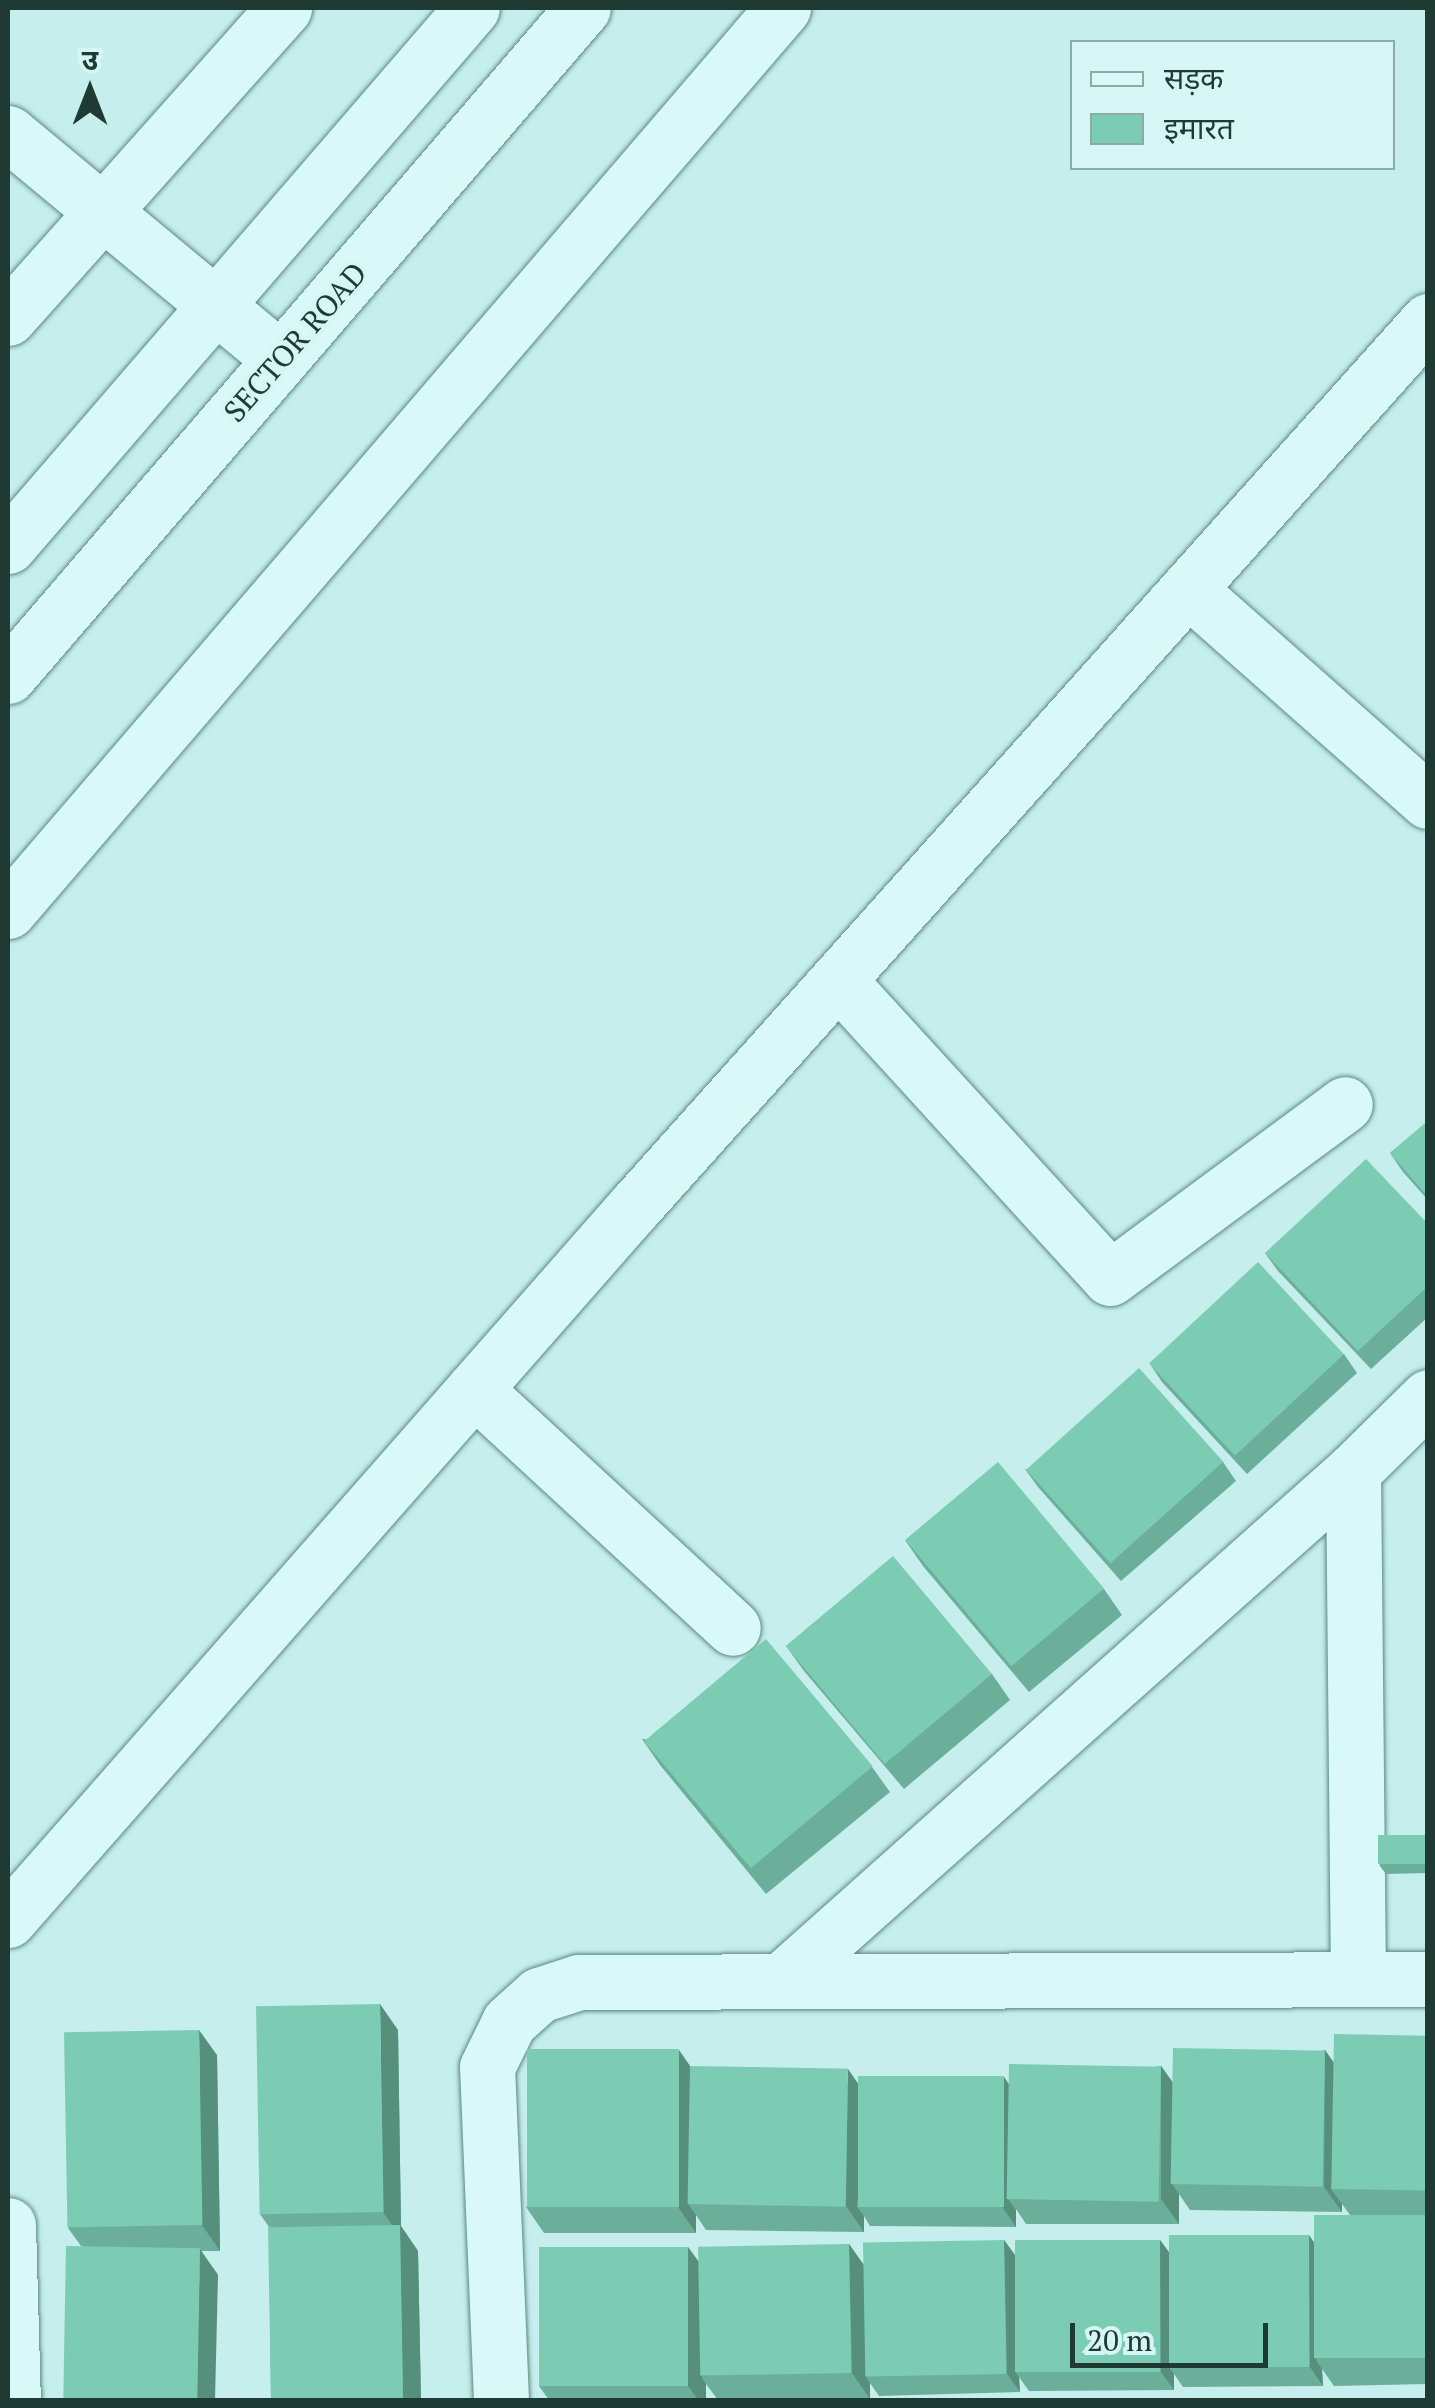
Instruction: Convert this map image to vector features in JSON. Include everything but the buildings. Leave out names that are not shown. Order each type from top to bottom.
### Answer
[{"type":"street","points":[[8,318],[284,8]]},
{"type":"street","points":[[8,546],[472,8]]},
{"type":"street","name":"SECTOR ROAD","points":[[8,676],[584,8]]},
{"type":"street","points":[[8,911],[784,8]]},
{"type":"street","points":[[8,133],[280,359]]},
{"type":"street","points":[[8,1920],[474,1389],[1428,321]]},
{"type":"street","points":[[1188,589],[1428,801]]},
{"type":"street","points":[[838,980],[1110,1278],[1345,1104]]},
{"type":"street","points":[[474,1389],[734,1628]]},
{"type":"street","points":[[782,1979],[1353,1471],[1428,1397]]},
{"type":"street","points":[[1353,1471],[1358,1979]]},
{"type":"street","points":[[501,2400],[486,2068],[509,2022],[539,1996],[579,1982],[1428,1979]]},
{"type":"street","points":[[8,2225],[14,2400]]}]
